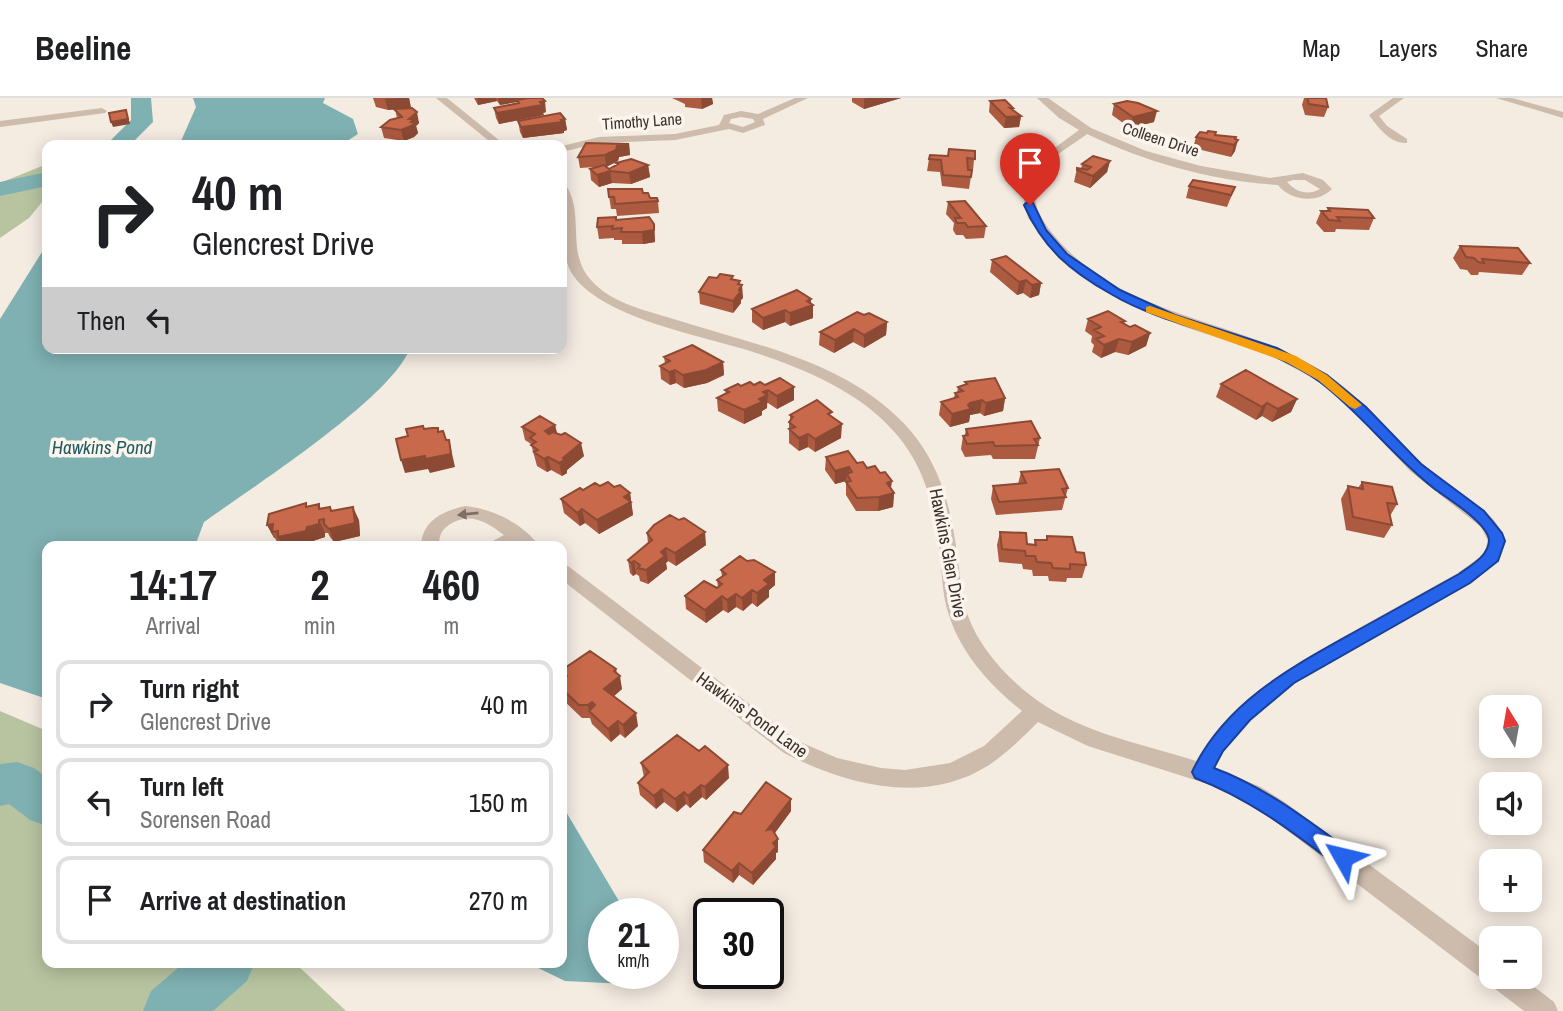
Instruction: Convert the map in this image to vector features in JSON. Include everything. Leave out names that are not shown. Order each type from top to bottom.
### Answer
[{"type":"street","points":[[440,98],[494,140]]},
{"type":"street","name":"Timothy Lane","points":[[726,127],[723,120],[729,116],[744,114],[758,117],[803,98]]},
{"type":"street","name":"Colleen Drive","points":[[1042,98],[1061,115],[1086,130],[1183,164],[1281,182]]},
{"type":"street","points":[[1399,98],[1374,115],[1383,128],[1403,141]]},
{"type":"street","points":[[1501,98],[1563,115]]},
{"type":"street","points":[[0,124],[102,111]]},
{"type":"street","name":"Timothy Lane","points":[[567,148],[599,140],[675,137],[726,127],[739,130],[754,128],[761,123],[758,117]]},
{"type":"street","points":[[1086,130],[1041,163],[1030,182],[1030,205],[1034,218],[1063,256],[1132,301],[1187,323],[1273,351],[1307,367],[1349,399],[1425,475],[1479,515],[1497,541],[1492,557],[1464,578],[1287,678],[1244,714],[1216,745],[1201,772]]},
{"type":"street","name":"Hawkins Glen Drive","points":[[567,196],[570,202],[568,246],[571,263],[582,279],[599,294],[635,312],[822,373],[863,396],[901,428],[924,459],[940,493],[954,596],[962,626],[1005,683],[1036,710],[1107,742],[1231,783],[1275,807],[1479,961]]},
{"type":"street","points":[[429,541],[440,523],[450,517],[471,512],[490,516],[523,541]]},
{"type":"street","name":"Hawkins Pond Lane","points":[[567,575],[791,747],[815,760],[849,772],[883,779],[920,779],[950,772],[975,762],[996,748],[1036,710]]},
{"type":"street","points":[[1516,989],[1545,1011]]},
{"type":"green space","points":[[42,166],[42,202],[29,218],[0,238],[0,183]]},
{"type":"green space","points":[[0,711],[42,729],[42,968],[300,968],[346,1011],[0,1011]]},
{"type":"water","points":[[193,98],[325,98],[323,103],[353,119],[358,134],[349,140],[181,140],[196,107]]},
{"type":"water","name":"Hawkins Pond","points":[[42,252],[42,354],[406,354],[377,392],[349,416],[204,522],[197,541],[42,541],[42,697],[0,683],[0,319]]},
{"type":"water","points":[[567,813],[617,898],[588,898],[588,982],[565,981],[538,968],[567,968]]},
{"type":"building","points":[[542,98],[545,101],[540,102],[542,105],[497,113],[494,108],[519,103],[517,100]]},
{"type":"building","points":[[1307,98],[1326,98],[1328,107],[1309,104]]},
{"type":"building","points":[[1005,100],[1013,108],[1010,108],[1021,116],[1006,117],[990,101]]},
{"type":"building","points":[[1127,101],[1157,111],[1133,117],[1114,104]]},
{"type":"building","points":[[412,108],[417,112],[409,119],[416,122],[411,126],[401,130],[381,127],[390,120],[402,117],[394,109]]},
{"type":"building","points":[[126,110],[128,119],[111,122],[109,113]]},
{"type":"building","points":[[560,113],[565,119],[561,120],[563,122],[521,127],[518,121]]},
{"type":"building","points":[[1200,132],[1216,132],[1215,135],[1236,137],[1238,140],[1234,145],[1196,137]]},
{"type":"building","points":[[586,143],[629,144],[617,146],[616,150],[605,155],[578,157]]},
{"type":"building","points":[[949,149],[975,151],[975,159],[967,158],[968,170],[972,170],[971,177],[943,175],[941,160],[929,159],[930,155],[948,156]]},
{"type":"building","points":[[1093,156],[1110,161],[1093,176],[1077,170],[1091,167],[1082,164]]},
{"type":"building","points":[[631,159],[648,165],[629,173],[610,171],[597,175],[590,169],[604,165],[609,169],[618,164],[616,163]]},
{"type":"building","points":[[1193,180],[1235,187],[1231,195],[1189,186]]},
{"type":"building","points":[[608,189],[642,189],[643,193],[648,193],[650,198],[657,198],[658,201],[615,204],[614,197],[609,197]]},
{"type":"building","points":[[965,201],[986,226],[968,227],[965,223],[957,223],[955,218],[961,218],[948,202]]},
{"type":"building","points":[[1328,208],[1368,210],[1374,218],[1337,217],[1340,221],[1329,220],[1321,211],[1330,211]]},
{"type":"building","points":[[616,217],[616,220],[649,217],[654,224],[654,230],[621,232],[622,228],[612,229],[613,226],[597,227],[598,218]]},
{"type":"building","points":[[1460,246],[1518,248],[1530,263],[1482,259],[1484,263],[1478,262],[1474,258],[1466,257]]},
{"type":"building","points":[[1006,256],[1041,283],[1032,285],[1026,280],[1019,282],[992,260]]},
{"type":"building","points":[[720,274],[733,276],[731,279],[740,281],[738,284],[742,285],[733,301],[699,292],[709,277],[717,278]]},
{"type":"building","points":[[797,290],[811,299],[807,301],[813,305],[790,313],[785,310],[763,318],[752,309]]},
{"type":"building","points":[[1108,311],[1130,327],[1135,325],[1150,333],[1132,342],[1119,339],[1104,345],[1096,339],[1104,336],[1094,330],[1101,327],[1088,319]]},
{"type":"building","points":[[857,312],[864,315],[869,313],[887,322],[864,335],[854,329],[835,340],[820,332]]},
{"type":"building","points":[[692,345],[723,362],[706,370],[683,375],[675,370],[669,372],[660,366],[670,361],[664,357]]},
{"type":"building","points":[[1246,370],[1297,399],[1278,409],[1267,403],[1262,407],[1221,384]]},
{"type":"building","points":[[780,378],[794,387],[777,396],[768,390],[763,392],[767,395],[759,399],[762,402],[744,410],[717,398],[729,392],[725,390],[738,384],[741,386],[750,382],[754,385],[760,382],[765,385]]},
{"type":"building","points":[[995,378],[1005,398],[986,403],[982,400],[970,403],[968,405],[971,409],[952,414],[941,402],[958,397],[955,393],[963,391],[958,387],[967,384],[965,382]]},
{"type":"building","points":[[817,400],[832,412],[828,414],[842,424],[815,439],[808,434],[799,438],[789,429],[795,427],[789,422],[793,417],[790,415]]},
{"type":"building","points":[[540,416],[555,425],[545,431],[549,434],[565,433],[581,443],[559,463],[548,457],[544,459],[534,452],[538,450],[531,445],[536,442],[530,438],[535,434],[522,427]]},
{"type":"building","points":[[1031,421],[1040,438],[1034,439],[1038,445],[995,446],[993,442],[967,444],[963,436],[968,435],[966,429]]},
{"type":"building","points":[[423,426],[424,429],[438,428],[438,432],[443,431],[446,440],[449,440],[451,454],[401,460],[396,439],[408,436],[406,429]]},
{"type":"building","points":[[848,451],[857,463],[863,462],[867,468],[875,466],[880,473],[885,472],[892,481],[887,483],[894,493],[857,498],[846,482],[851,481],[847,474],[852,472],[849,467],[835,471],[826,457]]},
{"type":"building","points":[[1059,469],[1068,488],[1062,489],[1066,497],[999,502],[993,486],[1026,483],[1021,472]]},
{"type":"building","points":[[608,482],[614,487],[620,485],[630,493],[624,497],[631,502],[597,520],[582,509],[577,513],[561,499],[580,488],[583,490],[595,483],[600,486]]},
{"type":"building","points":[[1362,482],[1392,487],[1397,504],[1387,503],[1392,525],[1353,517],[1348,486],[1363,489]]},
{"type":"building","points":[[306,503],[306,507],[319,504],[319,509],[330,507],[331,511],[353,507],[355,523],[329,529],[324,524],[324,519],[319,520],[319,524],[307,527],[306,531],[278,537],[278,531],[272,532],[273,524],[267,525],[269,514]]},
{"type":"building","points":[[670,515],[679,520],[684,518],[705,532],[675,553],[666,548],[661,552],[665,556],[646,570],[638,568],[640,565],[628,560],[652,540],[647,533],[654,525]]},
{"type":"building","points":[[1000,532],[1026,533],[1027,544],[1036,545],[1035,540],[1047,540],[1047,536],[1072,537],[1076,552],[1084,553],[1086,565],[1070,564],[1070,569],[1053,568],[1051,563],[1037,562],[1035,556],[1026,556],[1025,551],[1002,549]]},
{"type":"building","points":[[740,556],[747,561],[754,560],[775,572],[764,580],[769,584],[757,593],[752,590],[742,598],[736,594],[727,600],[722,596],[705,610],[685,596],[704,581],[717,588],[722,584],[717,580],[726,574],[721,570]]},
{"type":"building","points":[[590,651],[616,669],[614,671],[620,676],[604,689],[636,713],[623,725],[618,721],[608,729],[589,711],[595,705],[592,702],[579,705],[567,694],[567,667]]},
{"type":"building","points":[[677,735],[699,751],[705,746],[728,765],[705,787],[701,785],[688,796],[684,792],[675,799],[662,789],[654,796],[638,783],[649,772],[641,763]]},
{"type":"building","points":[[766,782],[791,799],[767,830],[772,829],[778,839],[773,843],[776,847],[752,873],[739,863],[732,871],[703,850],[734,812],[741,814]]},
{"type":"waterway","points":[[122,140],[142,122],[141,98]]},
{"type":"waterway","points":[[0,189],[42,180]]},
{"type":"waterway","points":[[0,785],[17,783],[42,801]]},
{"type":"waterway","points":[[171,1011],[221,968]]},
{"type":"slow traffic","points":[[1150,309],[1291,359],[1323,378],[1355,405]]},
{"type":"route","points":[[1030,205],[1034,218],[1051,244],[1079,269],[1115,292],[1170,317],[1273,351],[1323,378],[1361,410],[1416,467],[1479,515],[1494,533],[1497,541],[1492,557],[1464,578],[1287,678],[1244,714],[1216,745],[1201,772],[1231,783],[1275,807],[1343,857]]}]
